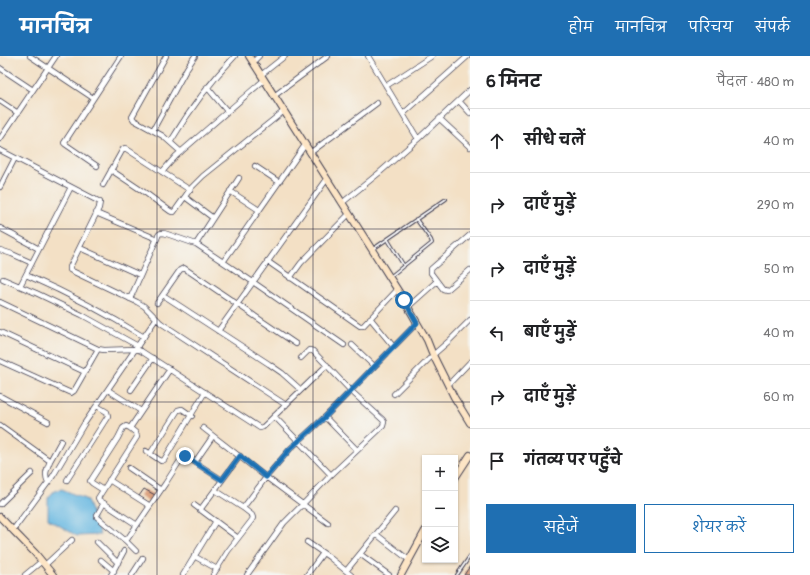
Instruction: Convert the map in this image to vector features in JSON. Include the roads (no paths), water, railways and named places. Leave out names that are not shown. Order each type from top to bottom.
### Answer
[{"type":"street","points":[[30,56],[93,98]]},
{"type":"street","points":[[0,139],[56,56]]},
{"type":"street","points":[[96,166],[64,143],[121,56]]},
{"type":"street","points":[[166,56],[132,117],[134,120],[170,141],[181,152]]},
{"type":"street","points":[[153,130],[195,56]]},
{"type":"street","points":[[170,141],[207,87],[235,56]]},
{"type":"street","points":[[259,56],[251,59],[390,277],[427,340],[454,397],[470,423]]},
{"type":"street","points":[[162,172],[170,162],[285,56]]},
{"type":"street","points":[[274,96],[328,56]]},
{"type":"street","points":[[368,56],[418,139]]},
{"type":"street","points":[[386,86],[432,56]]},
{"type":"street","points":[[403,114],[468,56]]},
{"type":"street","points":[[0,68],[33,90]]},
{"type":"street","points":[[207,87],[227,111]]},
{"type":"street","points":[[342,203],[418,139],[470,90]]},
{"type":"street","points":[[0,100],[18,113]]},
{"type":"street","points":[[459,101],[470,113]]},
{"type":"street","points":[[310,153],[376,103]]},
{"type":"street","points":[[111,170],[172,212],[203,176],[284,111]]},
{"type":"street","points":[[440,119],[470,147]]},
{"type":"street","points":[[223,262],[305,144]]},
{"type":"street","points":[[103,185],[123,149],[125,148],[190,190]]},
{"type":"street","points":[[0,150],[100,202],[99,208],[70,267],[72,272],[144,306],[156,319],[166,326],[286,405]]},
{"type":"street","points":[[0,187],[15,158]]},
{"type":"street","points":[[255,166],[279,182]]},
{"type":"street","points":[[196,244],[239,178]]},
{"type":"street","points":[[218,331],[327,179]]},
{"type":"street","points":[[20,286],[71,187]]},
{"type":"street","points":[[230,191],[259,210]]},
{"type":"street","points":[[185,197],[213,218]]},
{"type":"street","points":[[96,213],[156,239]]},
{"type":"street","points":[[290,278],[301,263],[349,214]]},
{"type":"street","points":[[0,228],[39,249]]},
{"type":"street","points":[[130,299],[156,239],[161,233],[196,244],[344,345]]},
{"type":"street","points":[[470,235],[431,269],[430,273],[443,289],[447,290],[470,270]]},
{"type":"street","points":[[80,248],[140,275]]},
{"type":"street","points":[[0,250],[32,263]]},
{"type":"street","points":[[267,261],[360,326],[363,326],[397,290]]},
{"type":"street","points":[[157,303],[180,270],[184,268],[296,344]]},
{"type":"street","points":[[26,275],[84,302],[144,337]]},
{"type":"street","points":[[3,279],[82,315],[137,347],[260,428],[263,427],[327,365]]},
{"type":"street","points":[[408,307],[437,281]]},
{"type":"street","points":[[163,295],[276,369],[301,390]]},
{"type":"street","points":[[0,302],[98,349],[104,350],[137,347]]},
{"type":"street","points":[[370,318],[393,346]]},
{"type":"street","points":[[13,530],[48,482],[84,424],[156,319]]},
{"type":"street","points":[[394,394],[470,320]]},
{"type":"street","points":[[243,508],[266,477],[290,449],[325,417],[417,323]]},
{"type":"street","points":[[0,332],[85,372]]},
{"type":"street","points":[[352,345],[374,366]]},
{"type":"street","points":[[0,361],[73,393],[98,349]]},
{"type":"street","points":[[246,575],[280,528],[331,475],[383,426],[384,422],[311,350],[309,350],[301,358]]},
{"type":"street","points":[[130,390],[153,358]]},
{"type":"street","points":[[448,385],[470,362]]},
{"type":"street","points":[[130,428],[170,369]]},
{"type":"street","points":[[108,390],[141,411]]},
{"type":"street","points":[[192,416],[182,409],[178,410],[148,453],[161,461],[164,460],[192,416],[206,392]]},
{"type":"street","points":[[0,396],[48,422]]},
{"type":"street","points":[[67,480],[108,416],[107,412],[97,406]]},
{"type":"street","points":[[274,416],[331,475]]},
{"type":"street","points":[[325,417],[357,450]]},
{"type":"street","points":[[0,425],[50,462]]},
{"type":"street","points":[[102,490],[90,481],[123,428],[126,426],[136,433],[137,436],[98,498],[137,525]]},
{"type":"street","points":[[203,428],[328,523]]},
{"type":"street","points":[[194,462],[213,436]]},
{"type":"street","points":[[48,482],[46,471],[62,441]]},
{"type":"street","points":[[458,473],[470,455]]},
{"type":"street","points":[[126,541],[182,457],[185,456],[222,480]]},
{"type":"street","points":[[200,510],[240,456]]},
{"type":"street","points":[[129,468],[161,490]]},
{"type":"street","points":[[0,504],[32,473]]},
{"type":"street","points":[[109,480],[150,506]]},
{"type":"street","points":[[213,575],[253,518],[252,515],[243,508],[215,490]]},
{"type":"street","points":[[104,503],[97,517],[136,551]]},
{"type":"street","points":[[194,505],[238,538]]},
{"type":"street","points":[[346,571],[395,511]]},
{"type":"street","points":[[0,517],[43,563],[52,575]]},
{"type":"street","points":[[183,575],[216,521]]},
{"type":"street","points":[[376,534],[409,560]]},
{"type":"street","points":[[401,575],[422,536]]},
{"type":"street","points":[[25,575],[72,540]]},
{"type":"street","points":[[97,542],[118,563]]},
{"type":"street","points":[[307,542],[351,575]]},
{"type":"street","points":[[101,560],[113,573],[124,551]]},
{"type":"street","points":[[307,575],[323,553]]},
{"type":"street","points":[[360,554],[389,575]]},
{"type":"street","points":[[194,556],[216,569]]},
{"type":"street","points":[[132,575],[143,558]]},
{"type":"lane","points":[[372,250],[446,199]]},
{"type":"lane","points":[[390,277],[432,243],[416,219]]},
{"type":"lane","points":[[388,239],[404,266]]},
{"type":"lane","points":[[457,575],[470,556]]},
{"type":"water","points":[[62,489],[87,500],[100,535],[77,536],[48,519],[48,498],[54,491]]}]
